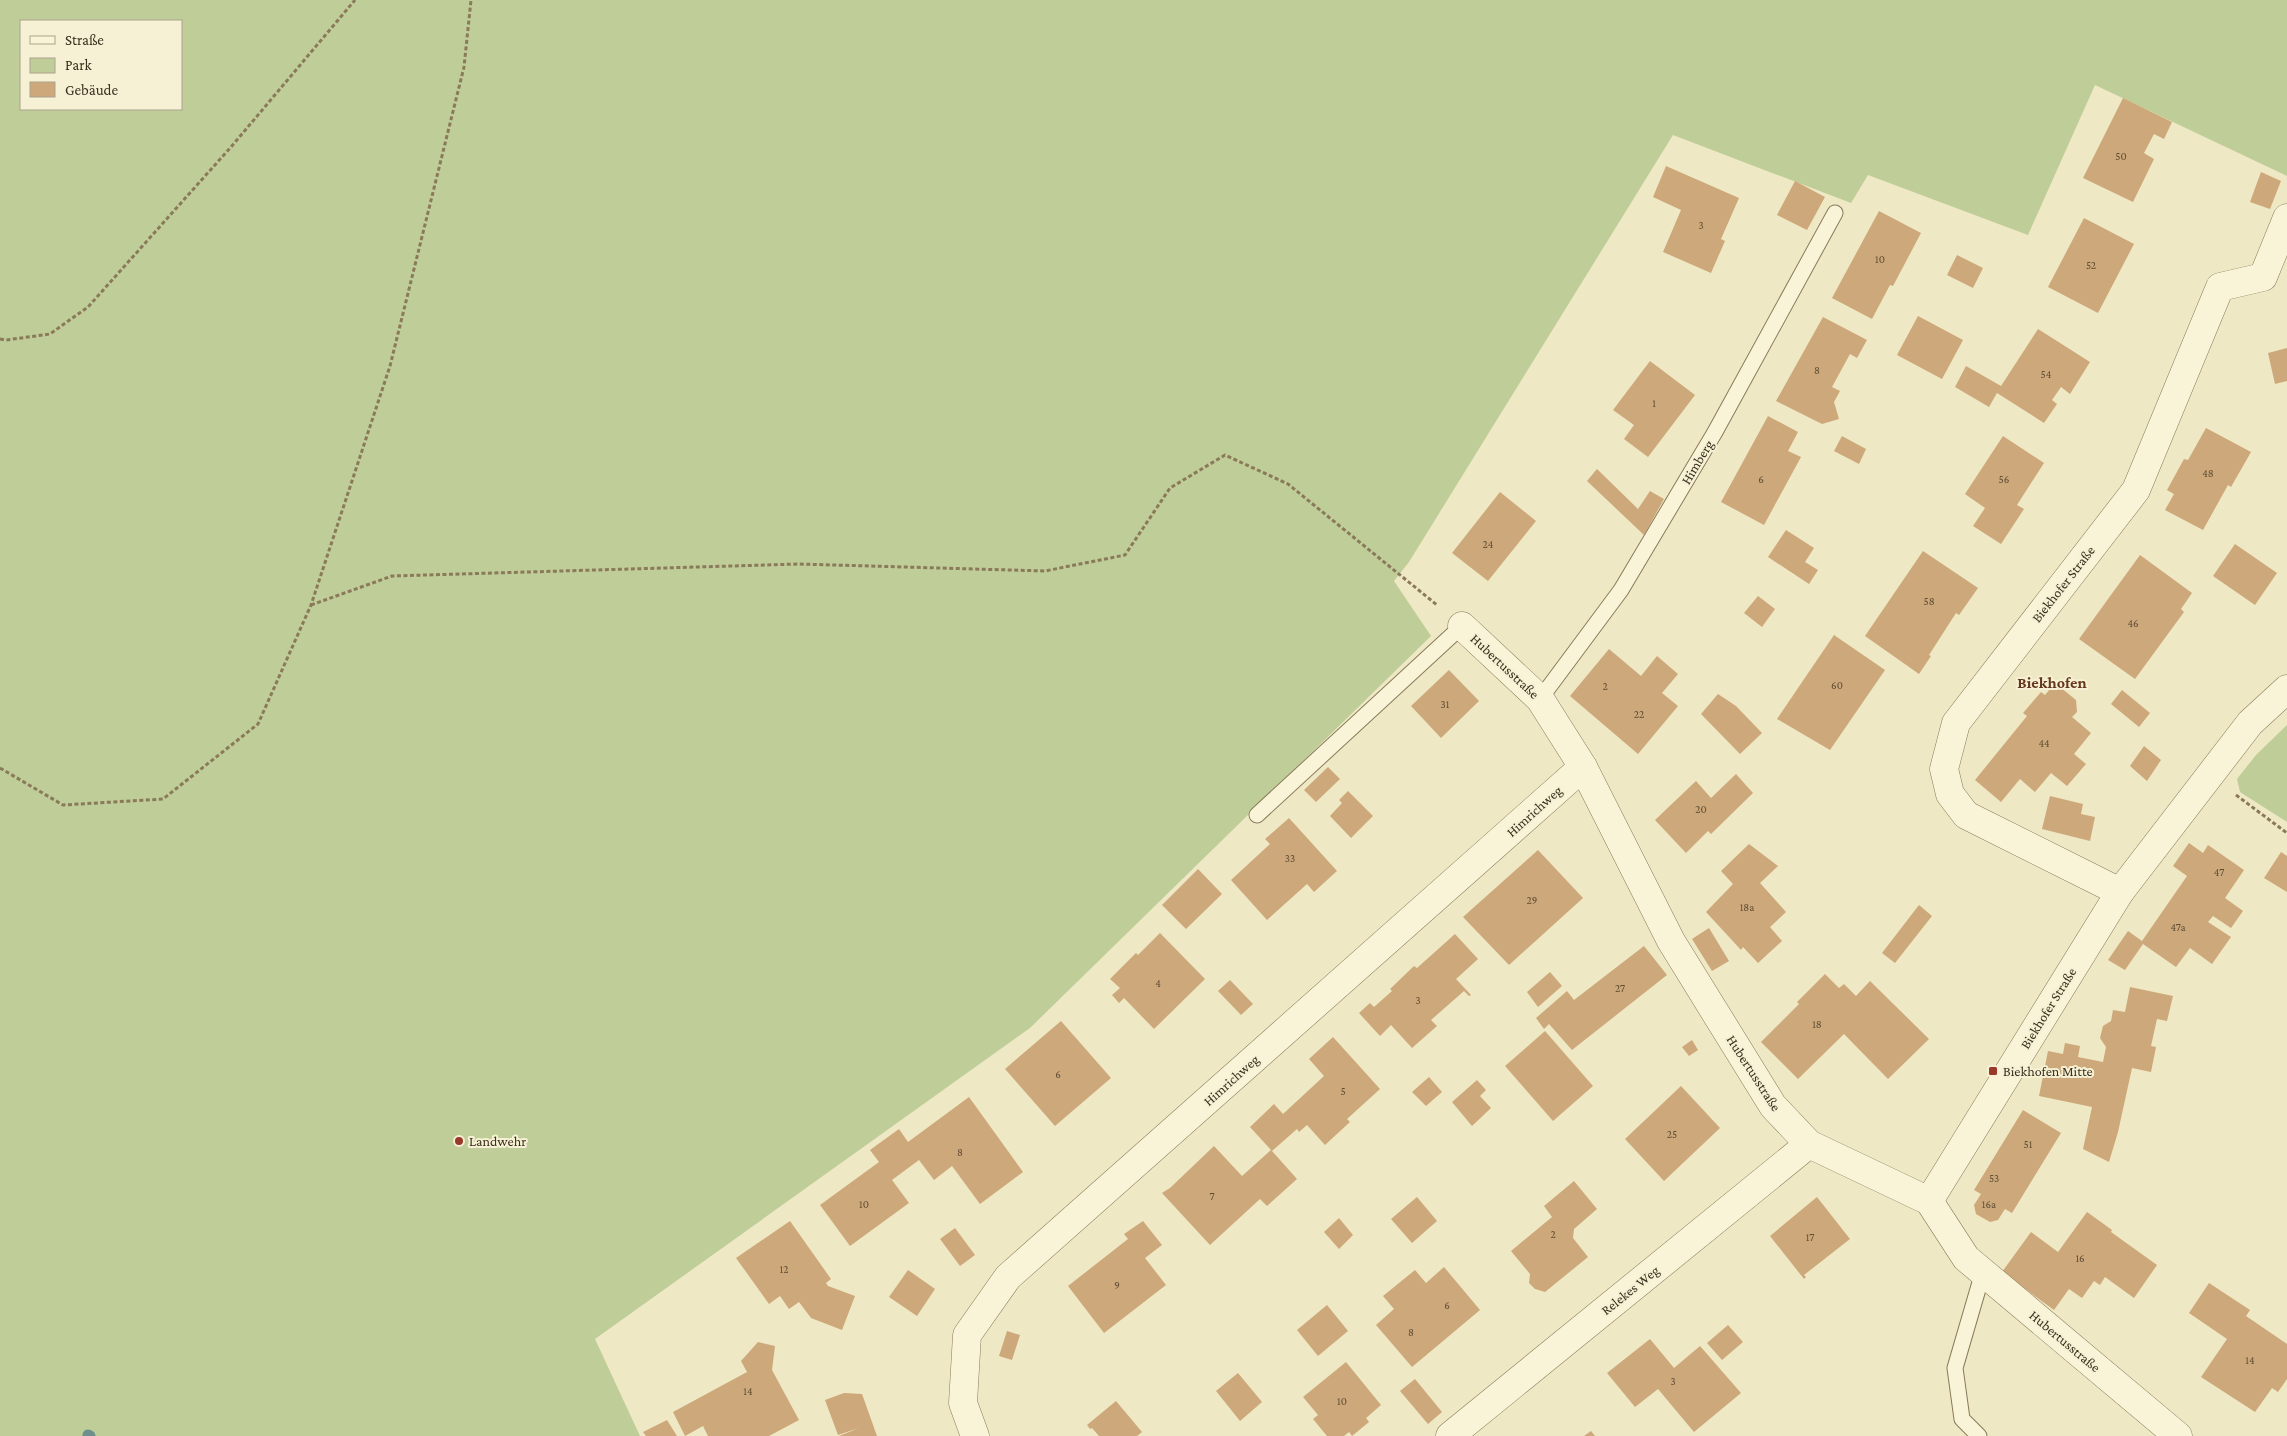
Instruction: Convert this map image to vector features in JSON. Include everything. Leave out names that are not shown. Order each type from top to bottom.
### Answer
[{"type":"street","name":"Biekhofer Straße","points":[[2120,892],[1966,815],[1950,794],[1944,769],[1956,723],[2136,490],[2220,287],[2263,277],[2287,218]]},
{"type":"street","name":"Hubertusstraße","points":[[1462,626],[1540,699],[1583,767],[1671,941],[1773,1106],[1809,1144],[1929,1201],[1966,1258],[2178,1436]]},
{"type":"street","name":"Biekhofer Straße","points":[[1929,1201],[2120,892],[2250,723],[2287,689]]},
{"type":"street","name":"Himrichweg","points":[[975,1436],[963,1403],[966,1335],[1008,1277],[1583,767]]},
{"type":"street","name":"Relekes Weg","points":[[1450,1436],[1809,1144]]},
{"type":"lane","name":"Himberg","points":[[1540,699],[1621,590],[1715,432],[1835,213]]},
{"type":"lane","points":[[1257,815],[1462,626]]},
{"type":"lane","points":[[1979,1436],[1962,1419],[1955,1368],[1983,1272]]},
{"type":"path","points":[[0,339],[6,340],[50,334],[88,307],[231,147],[355,0]]},
{"type":"path","points":[[0,768],[63,805],[163,799],[258,724],[311,605],[390,366],[464,66],[471,0]]},
{"type":"path","points":[[311,605],[392,576],[799,564],[1045,571],[1125,555],[1170,488],[1225,455],[1288,484],[1462,626]]},
{"type":"path","points":[[2210,775],[2287,833]]},
{"type":"green space","points":[[0,0],[2287,0],[2287,176],[2095,85],[2028,235],[1868,175],[1851,203],[1673,135],[1409,562],[1394,581],[1431,636],[1030,1028],[595,1339],[640,1436],[0,1436]]},
{"type":"green space","points":[[2287,725],[2287,822],[2240,792],[2237,779],[2256,755]]},
{"type":"building","points":[[2123,98],[2172,122],[2164,139],[2154,134],[2144,153],[2154,159],[2133,202],[2083,178]]},
{"type":"building","points":[[1666,166],[1739,198],[1721,239],[1725,241],[1711,273],[1663,252],[1681,210],[1653,197]]},
{"type":"building","points":[[2261,172],[2281,181],[2270,209],[2250,202]]},
{"type":"building","points":[[1795,181],[1825,197],[1807,230],[1777,215]]},
{"type":"building","points":[[1879,211],[1921,233],[1893,286],[1890,285],[1872,319],[1832,298]]},
{"type":"building","points":[[2084,218],[2134,244],[2098,313],[2048,287]]},
{"type":"building","points":[[1957,255],[1983,268],[1973,288],[1947,275]]},
{"type":"building","points":[[1918,316],[1963,340],[1942,379],[1897,355]]},
{"type":"building","points":[[1823,317],[1867,340],[1857,358],[1850,354],[1832,387],[1840,391],[1834,402],[1839,419],[1822,424],[1776,401]]},
{"type":"building","points":[[2038,329],[2090,362],[2070,394],[2061,387],[2052,400],[2057,404],[2044,423],[1997,393],[1989,407],[1955,387],[1966,366],[2001,386]]},
{"type":"building","points":[[2287,348],[2287,381],[2275,384],[2268,353]]},
{"type":"building","points":[[1650,361],[1695,395],[1648,457],[1624,439],[1634,425],[1613,410]]},
{"type":"building","points":[[1768,416],[1798,432],[1788,451],[1801,457],[1764,525],[1721,502]]},
{"type":"building","points":[[2206,428],[2251,452],[2231,487],[2228,485],[2203,530],[2165,510],[2174,494],[2167,490],[2184,459],[2188,460]]},
{"type":"building","points":[[1842,436],[1866,449],[1859,464],[1834,451]]},
{"type":"building","points":[[2003,436],[2044,463],[2017,505],[2024,509],[2001,544],[1973,526],[1985,508],[1965,494]]},
{"type":"building","points":[[1597,469],[1638,509],[1650,491],[1664,499],[1644,535],[1587,481]]},
{"type":"building","points":[[1500,492],[1536,521],[1488,581],[1452,553]]},
{"type":"building","points":[[1786,530],[1814,548],[1805,562],[1818,570],[1809,584],[1768,557]]},
{"type":"building","points":[[2235,544],[2277,573],[2255,605],[2213,576]]},
{"type":"building","points":[[1923,551],[1978,588],[1959,615],[1956,613],[1919,674],[1865,636]]},
{"type":"building","points":[[2140,555],[2192,593],[2181,609],[2184,612],[2135,679],[2079,639]]},
{"type":"building","points":[[1758,596],[1775,609],[1762,627],[1744,613]]},
{"type":"building","points":[[1834,635],[1885,670],[1830,750],[1777,719]]},
{"type":"building","points":[[1609,649],[1641,676],[1657,656],[1678,674],[1662,693],[1678,706],[1638,754],[1570,696]]},
{"type":"building","points":[[1449,670],[1479,701],[1441,738],[1411,706]]},
{"type":"building","points":[[2055,683],[2076,700],[2077,712],[2072,717],[2091,733],[2074,754],[2086,764],[2067,786],[2051,773],[2035,792],[2020,779],[2001,802],[1975,780],[2027,716],[2023,713],[2041,692],[2045,695]]},
{"type":"building","points":[[2122,690],[2150,713],[2139,727],[2111,704]]},
{"type":"building","points":[[1718,694],[1736,706],[1762,733],[1740,754],[1701,714]]},
{"type":"building","points":[[2144,746],[2161,760],[2147,781],[2130,766]]},
{"type":"building","points":[[1328,767],[1340,779],[1316,802],[1304,790]]},
{"type":"building","points":[[1736,774],[1753,793],[1711,834],[1708,831],[1686,853],[1655,820],[1696,781],[1711,798]]},
{"type":"building","points":[[1348,791],[1373,816],[1351,838],[1330,816],[1342,803],[1339,800]]},
{"type":"building","points":[[2050,796],[2083,804],[2081,814],[2095,817],[2090,841],[2042,829]]},
{"type":"building","points":[[1289,818],[1337,871],[1314,892],[1307,884],[1267,920],[1231,880],[1270,844],[1265,839]]},
{"type":"building","points":[[2189,843],[2203,853],[2208,845],[2244,870],[2225,898],[2243,911],[2231,928],[2213,916],[2208,922],[2231,937],[2212,964],[2190,948],[2176,967],[2143,944],[2125,970],[2108,960],[2128,931],[2142,941],[2187,876],[2173,866]]},
{"type":"building","points":[[1749,844],[1778,866],[1760,883],[1786,912],[1770,927],[1782,941],[1758,963],[1743,947],[1741,950],[1706,912],[1733,884],[1721,871]]},
{"type":"building","points":[[1538,850],[1583,898],[1509,965],[1463,917]]},
{"type":"building","points":[[2281,852],[2287,856],[2287,892],[2264,878]]},
{"type":"building","points":[[1198,869],[1222,894],[1186,929],[1162,905]]},
{"type":"building","points":[[1919,905],[1932,916],[1895,963],[1882,953]]},
{"type":"building","points":[[1709,928],[1729,961],[1712,971],[1692,939]]},
{"type":"building","points":[[1160,933],[1205,979],[1154,1029],[1124,998],[1119,1003],[1112,995],[1120,988],[1110,979],[1136,953],[1138,955]]},
{"type":"building","points":[[1455,934],[1478,959],[1456,979],[1471,995],[1469,996],[1464,991],[1431,1020],[1437,1026],[1412,1048],[1391,1025],[1380,1036],[1359,1013],[1370,1003],[1374,1007],[1392,991],[1390,989],[1414,966],[1417,968]]},
{"type":"building","points":[[1644,946],[1667,975],[1572,1050],[1549,1024],[1544,1029],[1536,1018],[1567,991],[1574,1000]]},
{"type":"building","points":[[1550,972],[1562,986],[1538,1007],[1527,992]]},
{"type":"building","points":[[1825,974],[1839,988],[1844,984],[1856,996],[1870,981],[1929,1039],[1888,1079],[1844,1034],[1798,1079],[1761,1042],[1799,1004],[1797,1002]]},
{"type":"building","points":[[1230,980],[1253,1004],[1241,1015],[1218,991]]},
{"type":"building","points":[[2130,987],[2173,996],[2167,1021],[2157,1019],[2151,1046],[2156,1047],[2151,1072],[2132,1068],[2118,1132],[2109,1162],[2083,1149],[2092,1107],[2039,1096],[2048,1051],[2063,1054],[2065,1043],[2080,1046],[2078,1057],[2103,1062],[2106,1047],[2100,1038],[2103,1026],[2111,1021],[2113,1010],[2125,1012]]},
{"type":"building","points":[[1061,1021],[1111,1078],[1055,1126],[1005,1069]]},
{"type":"building","points":[[1545,1031],[1593,1086],[1553,1121],[1505,1066]]},
{"type":"building","points":[[1333,1037],[1380,1089],[1347,1119],[1350,1122],[1325,1145],[1307,1125],[1299,1132],[1297,1129],[1272,1151],[1297,1179],[1267,1206],[1260,1199],[1210,1245],[1162,1193],[1170,1188],[1214,1146],[1242,1176],[1271,1150],[1250,1127],[1274,1104],[1283,1114],[1324,1076],[1309,1059]]},
{"type":"building","points":[[1692,1040],[1698,1050],[1689,1056],[1682,1047]]},
{"type":"building","points":[[1429,1077],[1442,1092],[1426,1106],[1412,1092]]},
{"type":"building","points":[[1477,1080],[1486,1090],[1480,1096],[1491,1108],[1472,1126],[1452,1102]]},
{"type":"building","points":[[1681,1086],[1720,1128],[1664,1181],[1625,1139]]},
{"type":"building","points":[[969,1097],[1023,1172],[980,1204],[952,1166],[934,1180],[919,1160],[892,1180],[909,1203],[850,1246],[820,1205],[879,1162],[870,1150],[899,1129],[908,1142]]},
{"type":"building","points":[[2023,1110],[2061,1133],[2012,1213],[2005,1209],[1998,1220],[1990,1222],[1976,1214],[1974,1205],[1981,1194],[1974,1190]]},
{"type":"building","points":[[1574,1181],[1597,1209],[1574,1229],[1573,1238],[1588,1257],[1545,1292],[1535,1289],[1529,1283],[1530,1274],[1511,1251],[1552,1217],[1544,1206]]},
{"type":"building","points":[[1417,1197],[1437,1221],[1412,1243],[1391,1219]]},
{"type":"building","points":[[1817,1197],[1850,1239],[1804,1275],[1806,1277],[1804,1279],[1770,1236]]},
{"type":"building","points":[[2087,1212],[2157,1265],[2134,1298],[2105,1277],[2100,1285],[2094,1281],[2082,1298],[2069,1289],[2054,1310],[2002,1272],[2031,1232],[2058,1252]]},
{"type":"building","points":[[1339,1218],[1353,1235],[1339,1249],[1324,1232]]},
{"type":"building","points":[[790,1221],[831,1279],[826,1283],[828,1286],[855,1296],[842,1330],[811,1318],[799,1302],[789,1309],[780,1296],[769,1304],[736,1258]]},
{"type":"building","points":[[1143,1221],[1162,1245],[1145,1258],[1166,1285],[1104,1333],[1068,1286],[1128,1239],[1124,1234]]},
{"type":"building","points":[[955,1228],[975,1255],[960,1266],[940,1239]]},
{"type":"building","points":[[1444,1267],[1480,1310],[1412,1367],[1376,1325],[1394,1309],[1383,1296],[1415,1270],[1426,1283]]},
{"type":"building","points":[[908,1270],[935,1289],[917,1316],[889,1297]]},
{"type":"building","points":[[2209,1283],[2250,1310],[2246,1316],[2287,1344],[2287,1379],[2278,1392],[2272,1388],[2255,1412],[2201,1377],[2227,1339],[2189,1313]]},
{"type":"building","points":[[1327,1305],[1348,1331],[1318,1356],[1297,1330]]},
{"type":"building","points":[[1728,1325],[1743,1342],[1722,1360],[1707,1343]]},
{"type":"building","points":[[1007,1331],[1020,1335],[1012,1360],[999,1356]]},
{"type":"building","points":[[1650,1339],[1674,1368],[1700,1346],[1741,1393],[1694,1432],[1658,1389],[1635,1407],[1607,1373]]},
{"type":"building","points":[[758,1342],[775,1346],[772,1370],[799,1420],[769,1436],[708,1436],[703,1426],[685,1436],[673,1412],[747,1372],[741,1361]]},
{"type":"building","points":[[1346,1362],[1381,1405],[1366,1418],[1369,1422],[1352,1436],[1349,1432],[1344,1436],[1327,1436],[1313,1419],[1318,1415],[1303,1397]]},
{"type":"building","points":[[1238,1373],[1262,1402],[1240,1421],[1216,1391]]},
{"type":"building","points":[[1415,1379],[1442,1412],[1428,1424],[1400,1391]]},
{"type":"building","points":[[844,1393],[862,1394],[877,1436],[839,1436],[859,1428],[838,1435],[825,1400]]},
{"type":"building","points":[[1116,1401],[1142,1432],[1137,1436],[1099,1436],[1087,1425]]},
{"type":"building","points":[[667,1420],[677,1436],[646,1436],[643,1432]]},
{"type":"building","points":[[1591,1431],[1595,1436],[1584,1436]]},
{"type":"place","name":"Biekhofen Mitte","points":[[1993,1071]]},
{"type":"place","name":"Landwehr","points":[[459,1141]]},
{"type":"district","name":"Biekhofen","points":[[2052,682]]}]
